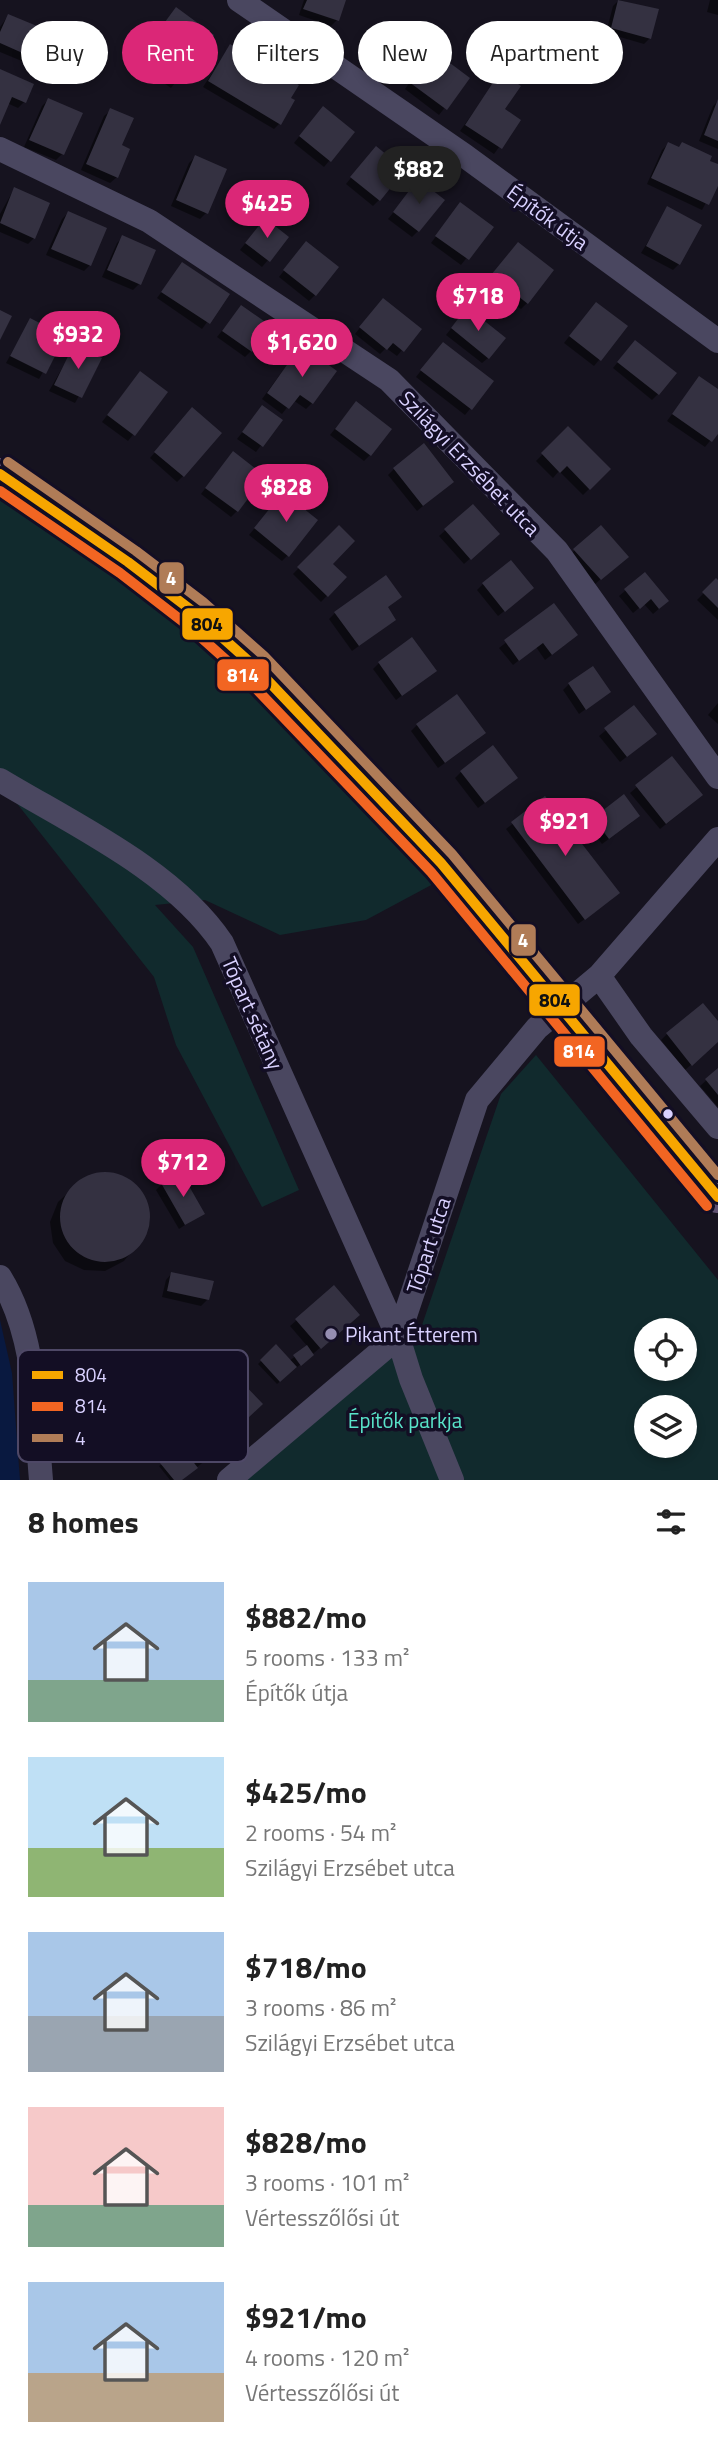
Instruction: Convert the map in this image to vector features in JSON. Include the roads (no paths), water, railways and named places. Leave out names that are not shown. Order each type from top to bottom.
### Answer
[{"type":"main road","points":[[0,474],[128,562],[195,613],[254,666],[432,854],[718,1197]]},
{"type":"street","name":"Építők útja","points":[[239,0],[717,334]]},
{"type":"street","name":"Szilágyi Erzsébet utca","points":[[0,149],[149,221],[389,380],[557,551],[718,777]]},
{"type":"street","name":"Tópart sétány","points":[[0,779],[128,858],[191,906],[208,923],[233,967],[398,1337],[411,1379],[452,1480]]},
{"type":"street","name":"Tópart utca","points":[[398,1337],[477,1100],[519,1048],[560,1008],[599,976],[718,839]]},
{"type":"street","points":[[599,976],[641,1036],[718,1127]]},
{"type":"street","points":[[0,1277],[15,1305],[28,1350]]},
{"type":"street","points":[[229,1480],[398,1337]]},
{"type":"street","points":[[39,1462],[41,1480]]},
{"type":"water","points":[[0,1320],[12,1373],[20,1480],[0,1480]]},
{"type":"place","name":"Pikant Étterem","points":[[331,1334]]},
{"type":"park label","name":"Építők parkja","points":[[405,1420]]}]
